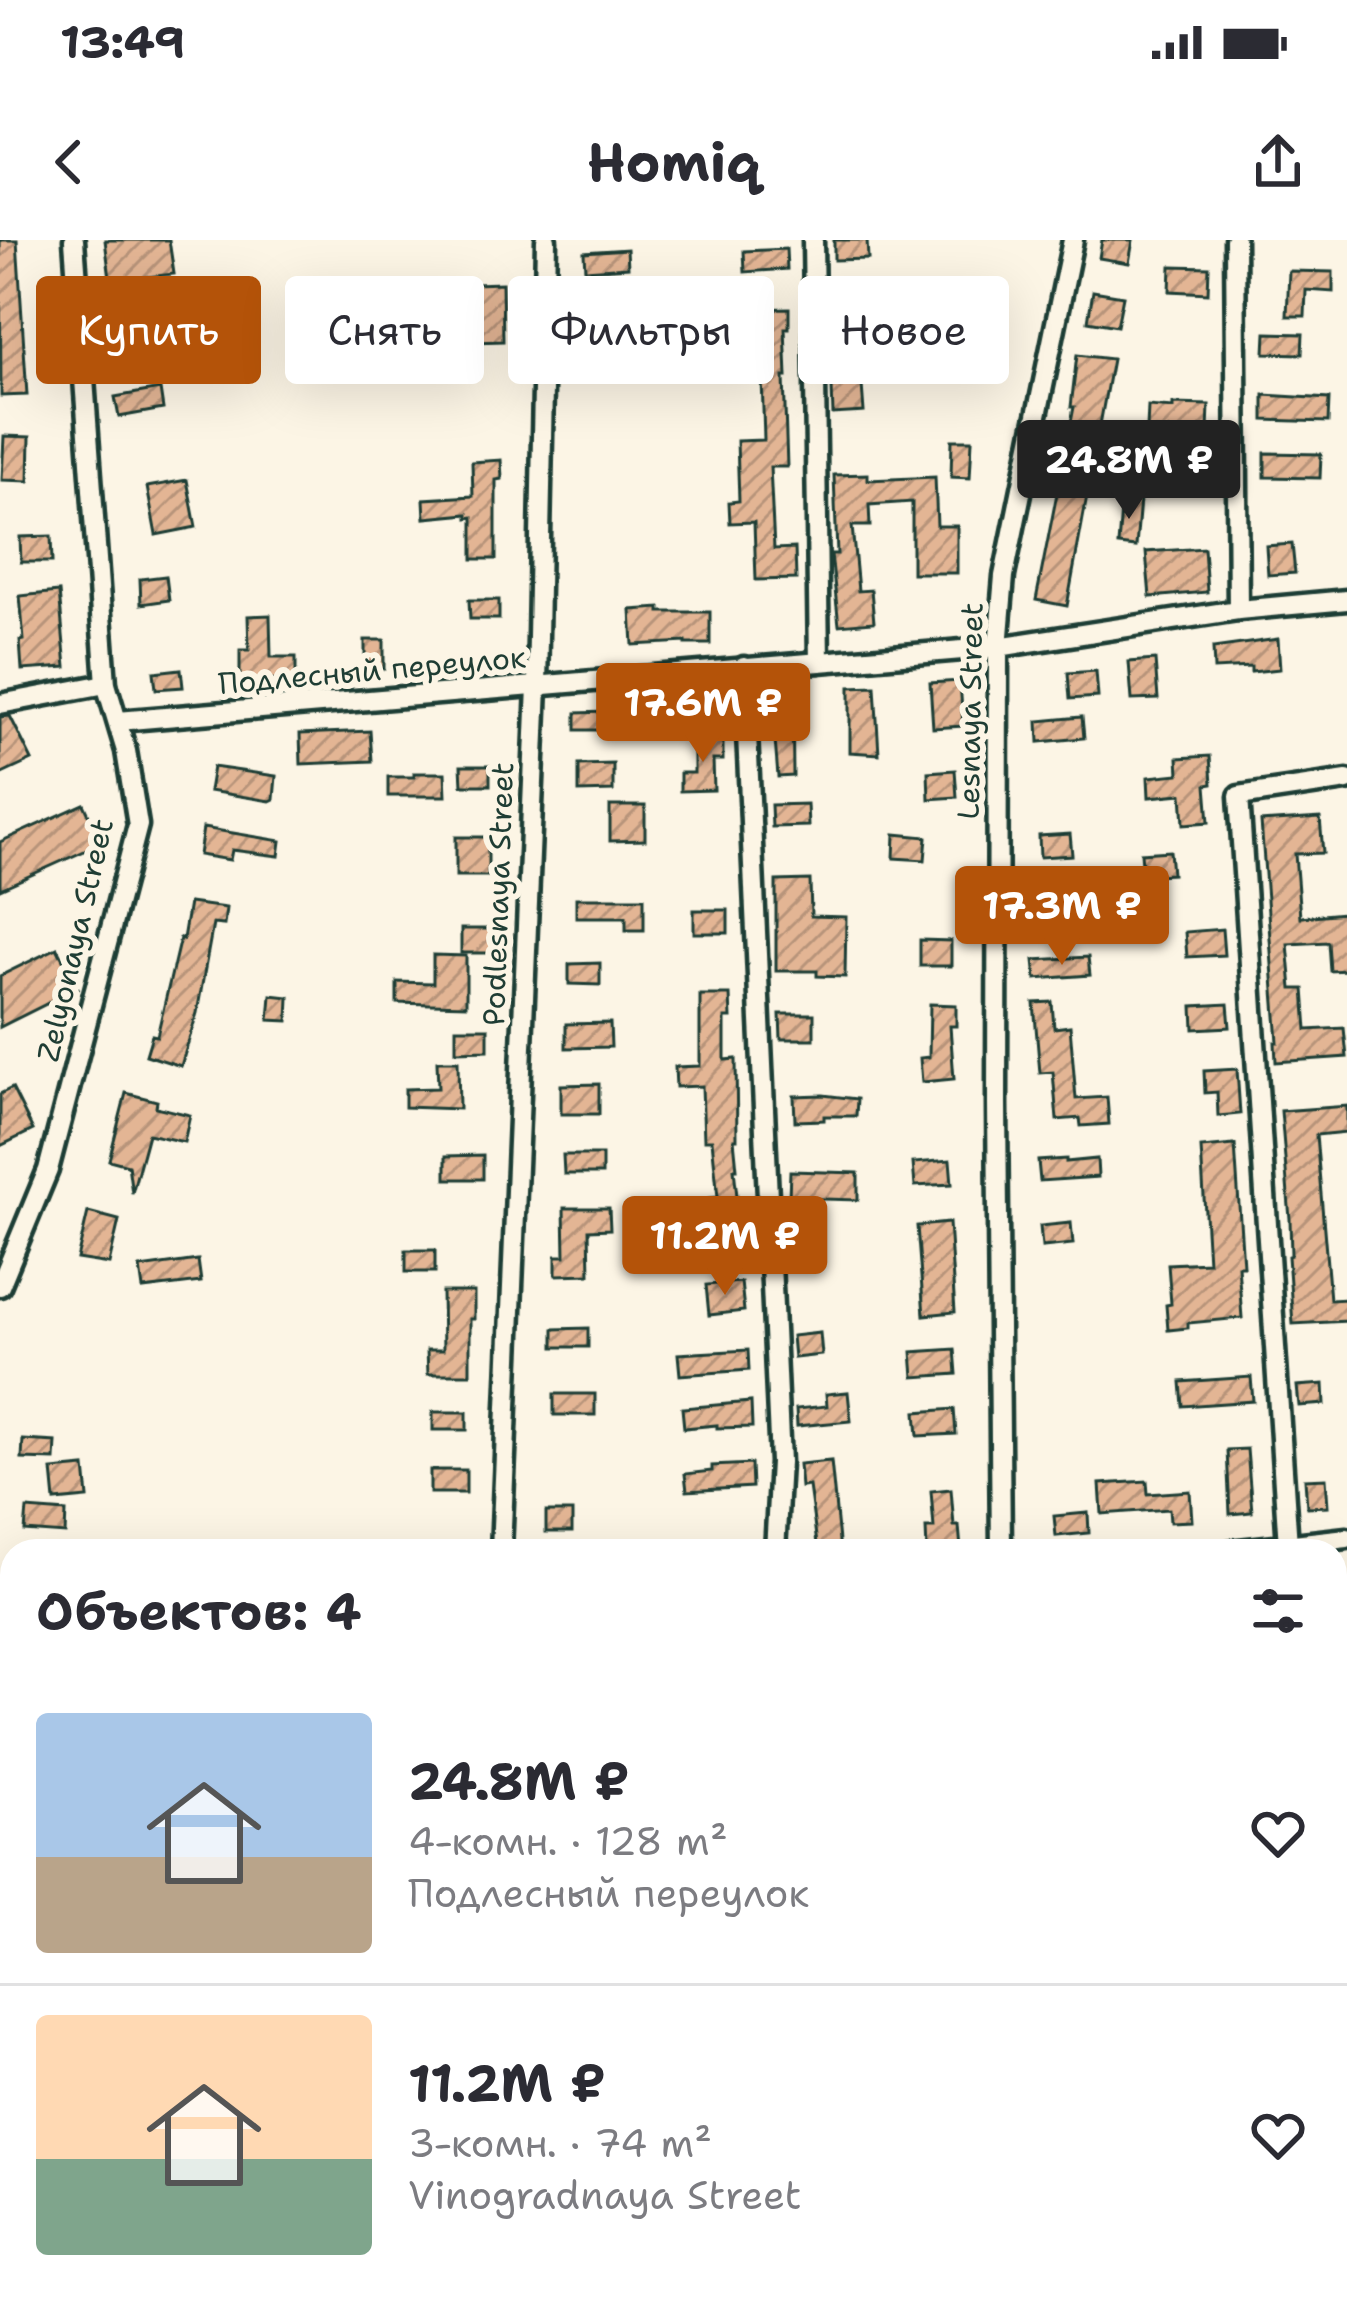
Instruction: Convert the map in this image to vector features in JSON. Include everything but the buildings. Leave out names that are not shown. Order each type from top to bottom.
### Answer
[{"type":"street","name":"Zelyonaya Street","points":[[0,1286],[48,1170],[137,825],[126,751],[106,684],[74,240]]},
{"type":"street","name":"Podlesnaya Street","points":[[501,1539],[537,686],[546,240]]},
{"type":"street","points":[[813,240],[818,662]]},
{"type":"street","name":"Lesnaya Street","points":[[1001,1539],[998,646],[1004,576],[1073,240]]},
{"type":"street","points":[[1235,240],[1238,610]]},
{"type":"street","name":"Подлесный переулок","points":[[118,721],[998,646],[1238,610],[1347,600]]},
{"type":"street","points":[[744,667],[780,1462],[776,1539]]},
{"type":"street","points":[[0,704],[106,684]]},
{"type":"street","points":[[1276,1539],[1239,796],[1347,780]]}]
